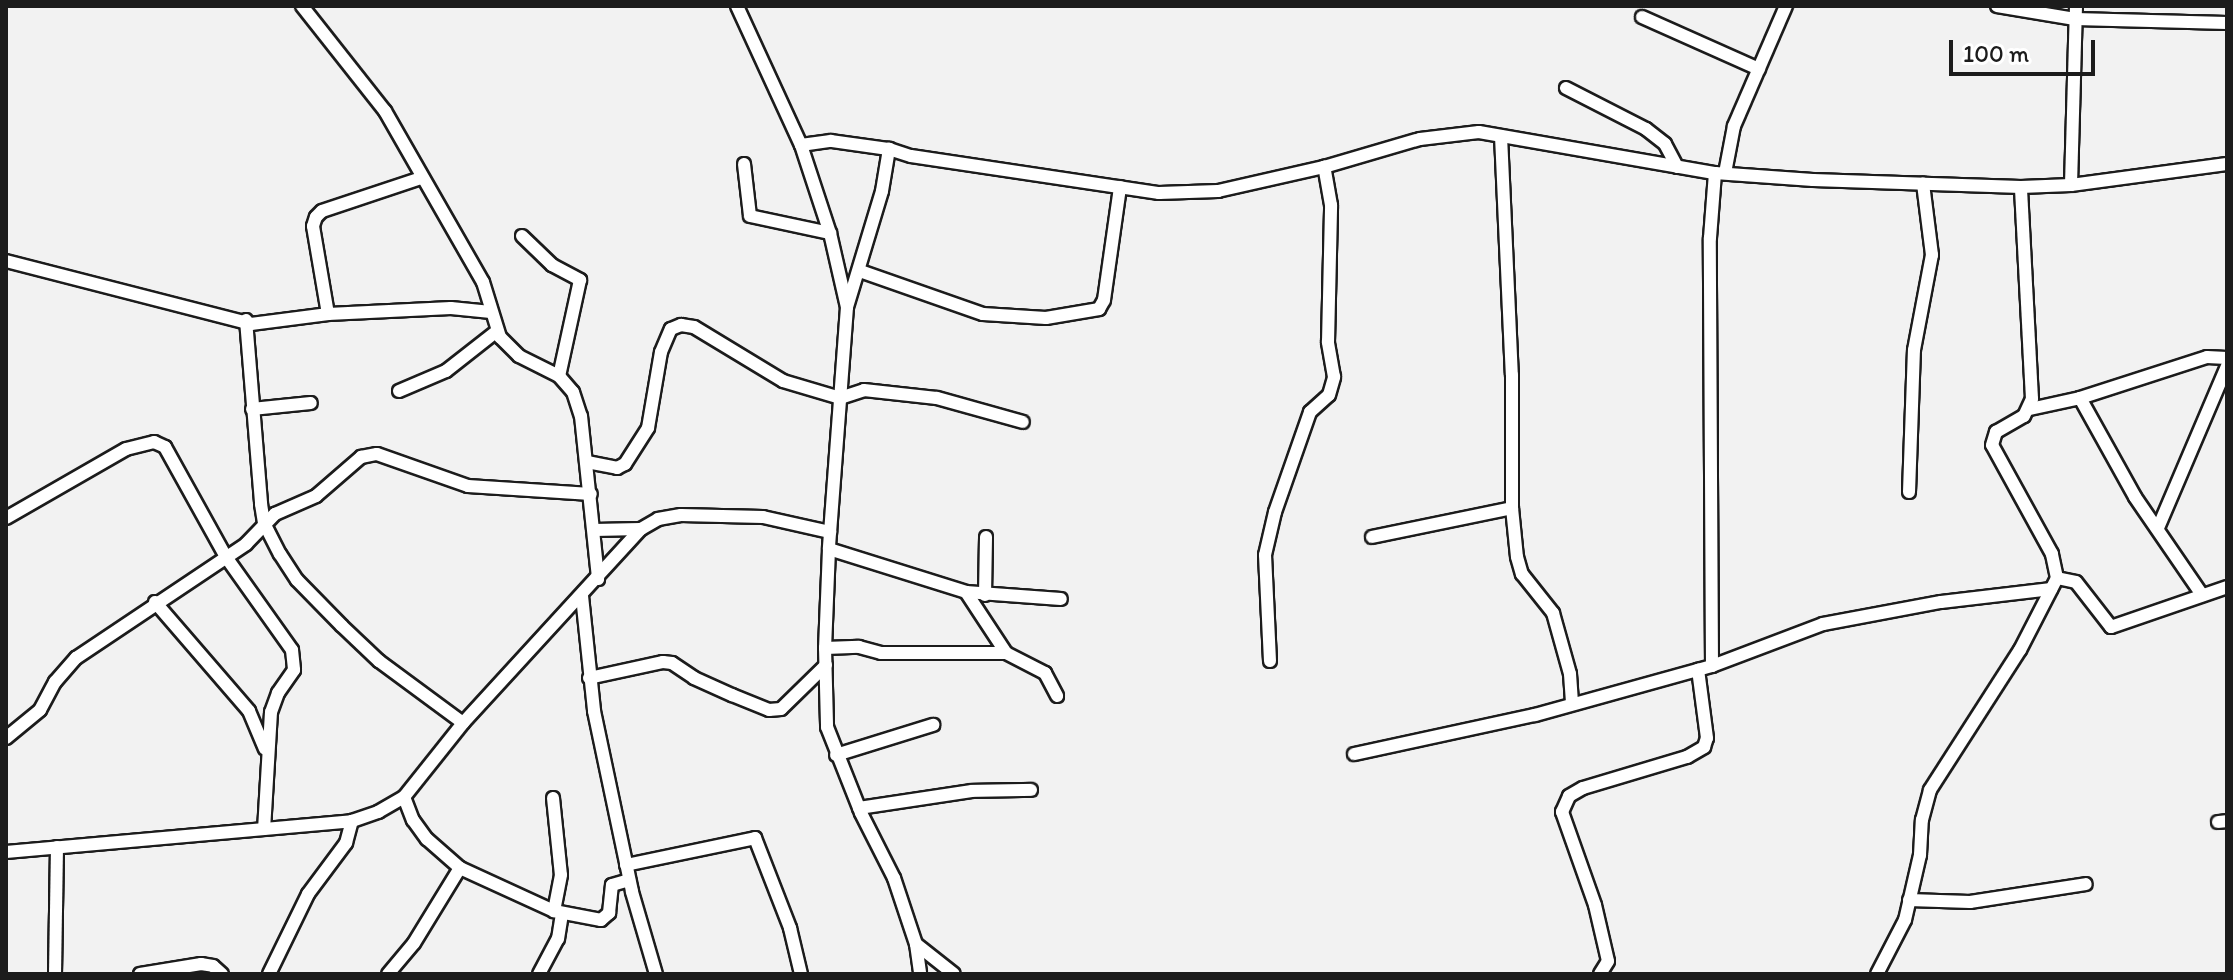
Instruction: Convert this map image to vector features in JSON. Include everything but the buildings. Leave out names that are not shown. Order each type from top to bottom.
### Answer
[{"type":"street","points":[[302,6],[385,111],[483,282],[497,331],[519,356],[559,376],[573,392],[581,416],[598,579]]},
{"type":"street","points":[[737,6],[801,145],[830,233],[847,307]]},
{"type":"street","points":[[1712,666],[1710,238],[1720,173],[1734,126],[1786,6]]},
{"type":"street","points":[[1997,6],[2227,23]]},
{"type":"street","points":[[2071,185],[2075,13]]},
{"type":"street","points":[[1642,17],[1759,69]]},
{"type":"street","points":[[1566,88],[1646,129],[1665,144],[1677,167]]},
{"type":"street","points":[[801,145],[831,141],[1159,193],[1218,191],[1324,167],[1420,139],[1479,132],[1720,173],[1923,184],[2071,185],[2227,164]]},
{"type":"street","points":[[1501,136],[1512,375],[1512,508],[1522,574],[1553,613],[1570,674],[1572,704]]},
{"type":"street","points":[[889,149],[882,191],[847,307],[829,549],[825,648],[827,727],[859,808],[894,878],[916,944],[920,974]]},
{"type":"street","points":[[744,164],[750,216],[830,233]]},
{"type":"street","points":[[1270,661],[1265,555],[1275,512],[1310,412],[1329,395],[1334,377],[1328,342],[1331,205],[1324,167]]},
{"type":"street","points":[[328,314],[313,226],[316,217],[322,211],[421,178]]},
{"type":"street","points":[[1909,492],[1914,350],[1932,255],[1923,184]]},
{"type":"street","points":[[860,271],[983,314],[1046,318],[1099,309],[1104,300],[1120,187]]},
{"type":"street","points":[[2021,187],[2032,399],[2030,409]]},
{"type":"street","points":[[522,236],[552,265],[580,280],[559,376]]},
{"type":"street","points":[[6,261],[246,320],[251,324],[328,314],[451,308],[491,312]]},
{"type":"street","points":[[246,320],[264,523],[297,580],[342,626],[379,661],[463,723]]},
{"type":"street","points":[[587,462],[617,468],[625,464],[648,428],[661,352],[676,326],[694,327],[783,381],[840,398],[864,390],[937,398],[1023,422]]},
{"type":"street","points":[[399,391],[446,371],[497,331]]},
{"type":"street","points":[[1877,974],[1905,920],[1930,790],[2020,650],[2054,583],[2052,554],[1992,445],[1996,432],[2030,409],[2080,398],[2207,357],[2227,358]]},
{"type":"street","points":[[2158,528],[2227,366]]},
{"type":"street","points":[[2080,398],[2135,497],[2202,595]]},
{"type":"street","points":[[252,409],[311,403]]},
{"type":"street","points":[[6,518],[126,449],[160,443],[226,557],[292,650],[294,660],[288,682],[273,703],[266,752],[264,829]]},
{"type":"street","points":[[6,738],[40,710],[64,669],[155,602],[226,557],[255,535],[264,523],[316,496],[344,469],[369,454],[468,486],[591,494]]},
{"type":"street","points":[[1372,537],[1512,508]]},
{"type":"street","points":[[6,852],[352,821],[378,812],[404,797],[463,723],[641,529],[658,519],[681,515],[763,517],[830,532]]},
{"type":"street","points":[[594,530],[641,529]]},
{"type":"street","points":[[985,595],[986,537]]},
{"type":"street","points":[[829,549],[966,592],[1061,599]]},
{"type":"street","points":[[1354,754],[1535,715],[1698,670],[1823,624],[2054,583],[2076,582],[2111,627],[2227,587]]},
{"type":"street","points":[[966,592],[1006,653]]},
{"type":"street","points":[[582,596],[589,678],[629,880],[656,974]]},
{"type":"street","points":[[155,602],[249,711],[266,752]]},
{"type":"street","points":[[825,648],[859,647],[881,653],[1006,653],[1045,673],[1057,696]]},
{"type":"street","points":[[589,678],[663,662],[672,663],[694,678],[769,710],[781,709],[826,665]]},
{"type":"street","points":[[1600,974],[1608,961],[1595,905],[1562,812],[1566,800],[1583,788],[1687,757],[1704,747],[1707,738],[1698,670]]},
{"type":"street","points":[[836,755],[933,725]]},
{"type":"street","points":[[859,808],[941,794],[1031,790]]},
{"type":"street","points":[[404,797],[413,820],[427,839],[460,868],[558,912],[601,920],[609,913],[612,885],[629,880]]},
{"type":"street","points":[[539,974],[558,939],[561,875],[553,798]]},
{"type":"street","points":[[269,974],[308,894],[346,843],[352,821]]},
{"type":"street","points":[[626,865],[755,838],[790,928],[801,974]]},
{"type":"street","points":[[55,974],[57,847]]},
{"type":"street","points":[[388,974],[414,943],[460,868]]},
{"type":"street","points":[[1909,900],[1970,902],[2086,884]]},
{"type":"street","points":[[916,944],[954,974]]},
{"type":"street","points":[[140,974],[201,964],[213,966],[222,974]]}]
